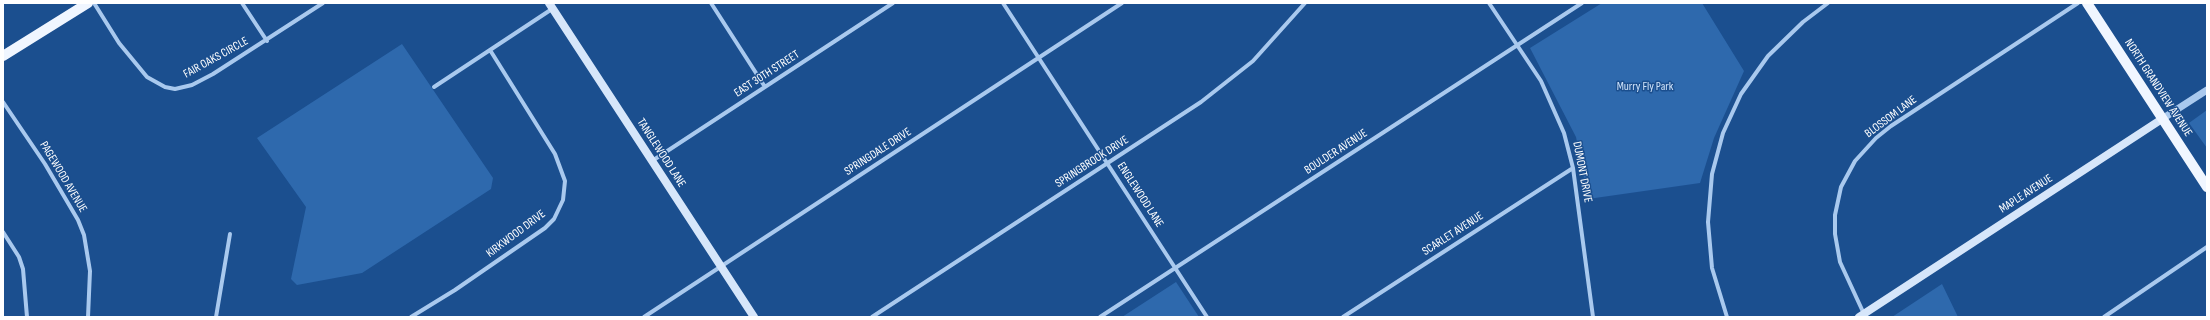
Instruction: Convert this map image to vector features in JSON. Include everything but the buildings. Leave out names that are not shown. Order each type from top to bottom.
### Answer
[{"type":"main road","points":[[3,56],[88,3]]},
{"type":"main road","name":"NORTH GRANDVIEW AVENUE","points":[[2087,3],[2207,187]]},
{"type":"main road","name":"TANGLEWOOD LANE","points":[[551,6],[754,317]]},
{"type":"main road","name":"MAPLE AVENUE","points":[[1861,315],[2162,119]]},
{"type":"street","name":"FAIR OAKS CIRCLE","points":[[94,3],[137,66],[147,77],[165,87],[175,89],[192,85],[267,41],[323,3]]},
{"type":"street","name":"FAIR OAKS CIRCLE","points":[[242,3],[267,41]]},
{"type":"street","points":[[711,3],[766,87]]},
{"type":"street","name":"EAST 30TH STREET","points":[[652,161],[893,3]]},
{"type":"street","name":"ENGLEWOOD LANE","points":[[1003,3],[1207,317]]},
{"type":"street","name":"SPRINGDALE DRIVE","points":[[644,317],[1122,3]]},
{"type":"street","name":"SPRINGBROOK DRIVE","points":[[872,317],[1201,102],[1234,78],[1279,34],[1305,3]]},
{"type":"street","name":"DUMONT DRIVE","points":[[1489,3],[1541,80],[1564,133],[1573,168],[1593,317]]},
{"type":"street","name":"BOULDER AVENUE","points":[[1100,317],[1582,3]]},
{"type":"street","points":[[1727,317],[1712,268],[1708,222],[1712,174],[1723,133],[1741,94],[1768,56],[1798,26],[1828,3]]},
{"type":"street","name":"BLOSSOM LANE","points":[[1861,315],[1842,268],[1834,234],[1835,215],[1841,186],[1855,161],[1864,149],[1891,126],[2078,3]]},
{"type":"street","points":[[434,87],[490,50],[551,6]]},
{"type":"street","name":"KIRKWOOD DRIVE","points":[[411,317],[462,286],[545,228],[554,218],[563,200],[565,181],[555,154],[490,50]]},
{"type":"street","name":"MAPLE AVENUE","points":[[2162,119],[2207,90]]},
{"type":"street","name":"PAGEWOOD AVENUE","points":[[3,102],[45,164],[78,220],[84,236],[90,271],[88,317]]},
{"type":"street","name":"SCARLET AVENUE","points":[[1343,317],[1573,168]]},
{"type":"street","points":[[3,232],[19,257],[24,276],[27,317]]},
{"type":"street","points":[[216,317],[230,234]]},
{"type":"street","points":[[2104,317],[2207,247]]},
{"type":"green space","name":"Murry Fly Park","points":[[1602,3],[1702,3],[1744,71],[1714,138],[1700,183],[1588,199],[1576,137],[1530,48]]},
{"type":"green space","points":[[402,44],[493,178],[491,189],[362,273],[297,285],[291,279],[306,207],[257,138]]},
{"type":"green space","points":[[2207,110],[2207,148],[2189,123]]},
{"type":"green space","points":[[1176,282],[1199,317],[1122,317]]},
{"type":"green space","points":[[1942,284],[1958,317],[1892,317]]}]
